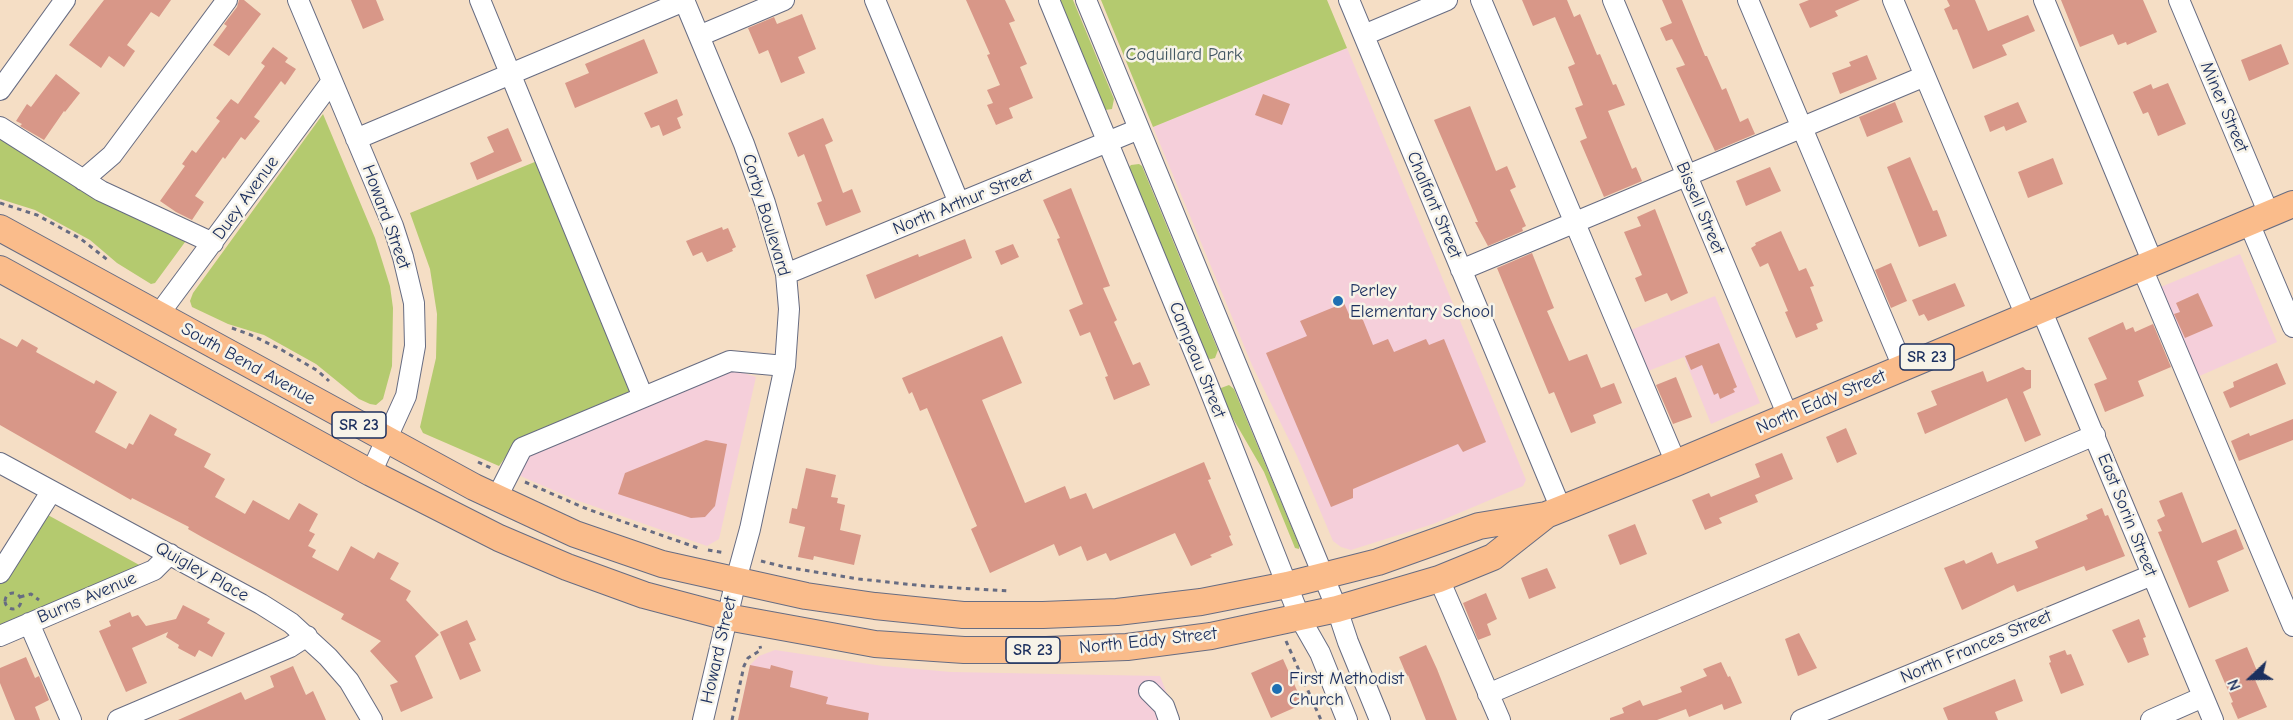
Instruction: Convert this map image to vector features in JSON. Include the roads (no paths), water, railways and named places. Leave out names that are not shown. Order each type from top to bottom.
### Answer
[{"type":"main road","name":"North Eddy Street","points":[[736,580],[806,596],[875,606],[963,615],[1043,615],[1117,612],[1201,602],[1324,577],[1388,559],[1479,526],[1554,512],[1676,464],[2293,204]]},
{"type":"main road","name":"South Bend Avenue","points":[[0,228],[496,499],[575,534],[663,564],[736,580]]},
{"type":"main road","name":"South Bend Avenue","points":[[0,269],[371,473],[499,538],[567,567],[644,595],[727,617]]},
{"type":"main road","name":"North Eddy Street","points":[[727,617],[875,644],[975,650],[1046,650],[1127,646],[1211,636],[1338,609],[1439,579],[1493,557],[1554,512]]},
{"type":"street","points":[[0,90],[65,0]]},
{"type":"street","points":[[83,180],[112,155],[227,0]]},
{"type":"street","name":"Howard Street","points":[[298,0],[404,257],[414,303],[415,346],[406,396],[371,473]]},
{"type":"street","points":[[480,0],[643,397]]},
{"type":"street","points":[[356,139],[684,0]]},
{"type":"street","name":"Corby Boulevard","points":[[684,0],[751,164],[786,274],[789,309],[786,366],[750,529],[736,580]]},
{"type":"street","points":[[699,36],[784,0]]},
{"type":"street","points":[[875,0],[959,203]]},
{"type":"street","name":"Campeau Street","points":[[1049,0],[1205,378],[1300,618],[1320,653],[1347,720]]},
{"type":"street","name":"Campeau Street","points":[[1086,0],[1338,609],[1348,642],[1380,720]]},
{"type":"street","name":"Chalfant Street","points":[[1349,0],[1461,270],[1554,512]]},
{"type":"street","points":[[1364,35],[1448,0]]},
{"type":"street","points":[[1481,0],[1576,221],[1676,464]]},
{"type":"street","name":"Bissell Street","points":[[1613,0],[1788,416]]},
{"type":"street","points":[[1748,0],[1903,367]]},
{"type":"street","name":"East Sorin Street","points":[[1893,0],[1925,76],[2034,313],[2095,435],[2151,575],[2213,720]]},
{"type":"street","points":[[2044,0],[2147,266],[2293,626]]},
{"type":"street","name":"Miner Street","points":[[2179,0],[2259,218],[2293,327]]},
{"type":"street","points":[[1461,270],[1925,76]]},
{"type":"street","name":"Duey Avenue","points":[[159,315],[332,81]]},
{"type":"street","points":[[0,127],[101,191],[213,243]]},
{"type":"street","name":"North Arthur Street","points":[[786,274],[1139,129]]},
{"type":"street","points":[[496,499],[522,448],[730,361],[786,366]]},
{"type":"street","points":[[1488,693],[2095,435]]},
{"type":"street","name":"Quigley Place","points":[[0,463],[261,604],[307,636],[349,681],[372,720]]},
{"type":"street","points":[[0,573],[51,492]]},
{"type":"street","name":"Burns Avenue","points":[[0,636],[24,615],[154,570],[170,554]]},
{"type":"street","name":"North Frances Street","points":[[1801,720],[2151,575]]},
{"type":"street","points":[[1439,579],[1500,720]]},
{"type":"street","name":"Howard Street","points":[[703,720],[736,580]]},
{"type":"street","points":[[24,615],[71,720]]},
{"type":"street","points":[[118,720],[290,647],[307,636]]},
{"type":"street","points":[[1149,691],[1164,706],[1170,720]]},
{"type":"street","points":[[2151,720],[2203,697]]},
{"type":"place","name":"Perley Elementary School","points":[[1338,301]]},
{"type":"place","name":"First Methodist Church","points":[[1277,689]]},
{"type":"park label","name":"Coquillard Park","points":[[1184,55]]}]
